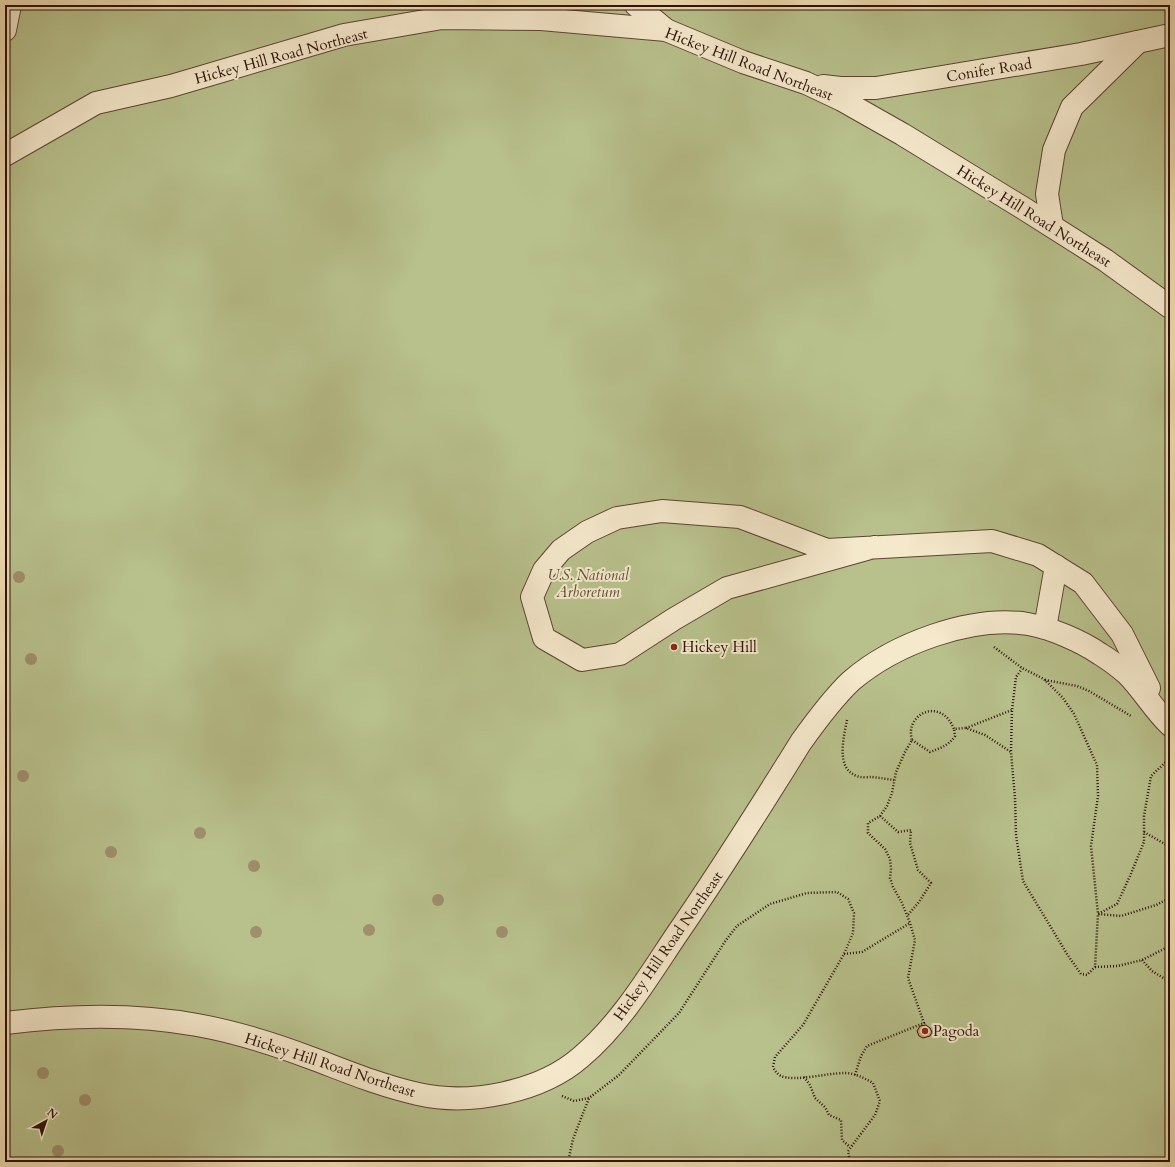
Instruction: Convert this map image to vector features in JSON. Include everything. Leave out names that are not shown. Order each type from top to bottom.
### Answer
[{"type":"street","points":[[5,30],[10,5]]},
{"type":"street","points":[[636,5],[666,30]]},
{"type":"street","name":"Hickey Hill Road Northeast","points":[[5,155],[96,103],[171,86],[344,35],[442,18],[542,19],[666,30],[743,62],[806,83],[842,100],[896,130],[1052,226],[1126,274],[1170,307]]},
{"type":"street","name":"Conifer Road","points":[[806,83],[840,88],[876,88],[1081,54],[1170,35]]},
{"type":"street","points":[[1052,226],[1047,194],[1054,150],[1072,107],[1138,42]]},
{"type":"street","points":[[874,547],[727,588],[674,619],[620,654],[582,660],[544,638],[532,597],[544,570],[561,550],[587,532],[617,518],[662,511],[740,517],[827,550],[874,547],[992,541],[1038,555],[1082,583],[1122,634],[1167,722]]},
{"type":"street","points":[[1045,628],[1056,566]]},
{"type":"street","name":"Hickey Hill Road Northeast","points":[[5,1023],[90,1016],[118,1016],[178,1022],[255,1039],[386,1085],[430,1096],[469,1098],[488,1096],[525,1088],[547,1080],[568,1068],[586,1053],[611,1027],[630,1004],[725,863],[801,742],[832,701],[851,682],[877,662],[907,646],[942,633],[976,626],[1021,623],[1045,628],[1085,645],[1114,664],[1127,675],[1167,722]]},
{"type":"path","points":[[976,626],[982,635],[995,648],[1022,668],[1044,679],[1077,686],[1089,691],[1135,718],[1147,721],[1167,722]]},
{"type":"path","points":[[1022,668],[1016,677],[1012,710],[1012,752],[1016,835],[1023,881],[1067,954],[1081,974],[1087,975],[1095,966],[1098,914],[1091,846],[1098,796],[1097,765],[1074,714],[1064,698],[1044,679]]},
{"type":"path","points":[[856,1075],[861,1056],[867,1046],[924,1023],[908,978],[915,940],[908,916],[890,878],[890,859],[885,849],[868,833],[868,823],[880,816],[887,806],[892,793],[896,772],[912,740],[911,735],[914,723],[924,712],[934,710],[943,714],[951,721],[954,729],[955,736],[950,743],[942,748],[930,752],[912,740]]},
{"type":"path","points":[[954,729],[966,728],[1012,710]]},
{"type":"path","points":[[848,716],[844,738],[844,765],[857,777],[894,780]]},
{"type":"path","points":[[966,728],[985,736],[1012,752]]},
{"type":"path","points":[[1098,914],[1117,904],[1130,876],[1144,842],[1144,816],[1151,776],[1170,758]]},
{"type":"path","points":[[880,816],[898,832],[911,830],[910,843],[918,870],[931,883],[908,916]]},
{"type":"path","points":[[1144,832],[1170,847]]},
{"type":"path","points":[[547,1080],[557,1093],[574,1101],[589,1098],[619,1075],[679,1013],[726,940],[737,926],[770,904],[807,894],[837,892],[848,900],[854,913],[853,933],[844,954],[803,1025],[775,1057],[773,1067],[776,1073],[783,1077],[804,1077],[845,1073],[862,1077],[874,1083],[880,1101],[875,1115],[848,1151],[850,1162]]},
{"type":"path","points":[[1098,914],[1121,916],[1156,905],[1170,898]]},
{"type":"path","points":[[844,954],[862,952],[910,923]]},
{"type":"path","points":[[1095,966],[1118,966],[1142,960],[1170,946]]},
{"type":"path","points":[[1142,960],[1152,972],[1170,982]]},
{"type":"path","points":[[804,1077],[810,1085],[815,1098],[825,1107],[829,1115],[841,1120],[842,1140],[850,1147]]},
{"type":"path","points":[[568,1162],[573,1139],[589,1098]]},
{"type":"green space","name":"U.S. National Arboretum","points":[[5,5],[1170,5],[1170,1162],[5,1162]]},
{"type":"building","name":"Pagoda","points":[[926,1025],[932,1032],[930,1036],[923,1038],[919,1036],[917,1031],[920,1026]]},
{"type":"place","name":"Hickey Hill","points":[[674,647]]},
{"type":"place","name":"Pagoda","points":[[925,1031]]}]
